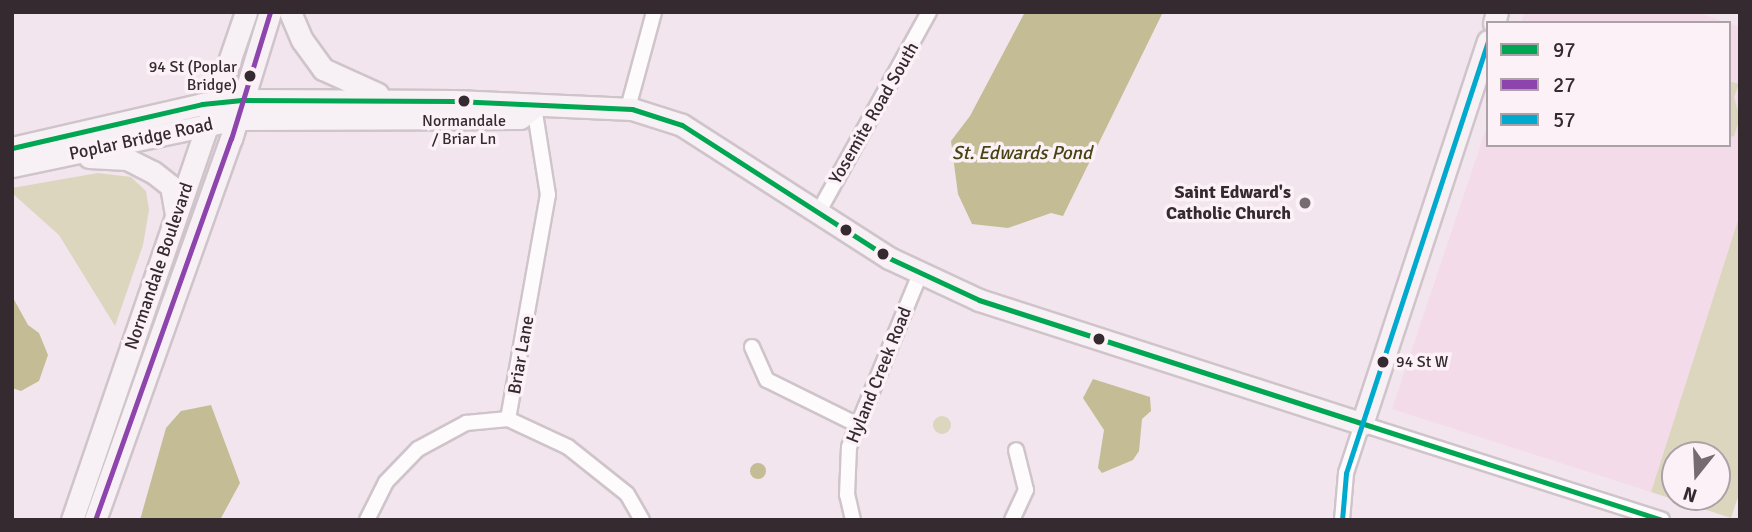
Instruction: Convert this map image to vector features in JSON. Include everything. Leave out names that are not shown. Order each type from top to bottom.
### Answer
[{"type":"street","name":"Normandale Boulevard","points":[[72,520],[246,12]]},
{"type":"street","name":"Normandale Boulevard","points":[[95,520],[239,110],[270,12]]},
{"type":"street","points":[[290,12],[302,40],[323,69],[396,108]]},
{"type":"street","points":[[628,108],[654,12]]},
{"type":"street","name":"Yosemite Road South","points":[[818,213],[929,12]]},
{"type":"street","points":[[1342,520],[1346,473],[1486,47]]},
{"type":"street","name":"Poplar Bridge Road","points":[[12,148],[216,102],[239,110],[396,108],[520,118],[534,107],[628,108],[682,125],[818,213],[920,274],[1026,316],[1362,424]]},
{"type":"street","name":"Briar Lane","points":[[367,520],[386,482],[418,449],[466,423],[508,419],[548,195],[534,107]]},
{"type":"street","name":"Poplar Bridge Road","points":[[12,166],[209,123],[239,110]]},
{"type":"street","points":[[55,157],[136,162],[171,186],[176,216]]},
{"type":"street","name":"Hyland Creek Road","points":[[853,520],[846,471],[858,425],[920,274]]},
{"type":"street","points":[[752,347],[767,380],[858,425]]},
{"type":"street","points":[[508,419],[568,447],[627,494],[642,520]]},
{"type":"street","points":[[1362,424],[1662,520]]},
{"type":"street","points":[[1012,520],[1026,490],[1016,450]]},
{"type":"shaded area","points":[[1525,12],[1697,12],[1722,21],[1522,21]]},
{"type":"shaded area","points":[[1731,24],[1740,27],[1740,214],[1667,441],[1661,441],[1661,461],[1651,492],[1392,409],[1486,129],[1486,147],[1731,147]]},
{"type":"shaded area","points":[[1731,82],[1739,84],[1734,97],[1740,118],[1734,136],[1731,137]]},
{"type":"shaded area","points":[[98,173],[131,177],[146,191],[149,210],[143,245],[115,326],[59,235],[12,193],[12,188]]},
{"type":"shaded area","points":[[1740,214],[1740,491],[1731,518],[1709,511],[1731,511],[1731,441],[1667,441]]},
{"type":"shaded area","points":[[938,416],[946,416],[951,425],[949,432],[938,434],[933,429],[933,421]]},
{"type":"shaded area","points":[[1661,461],[1661,495],[1651,492]]},
{"type":"water","name":"St. Edwards Pond","points":[[1025,12],[1163,12],[1063,216],[1051,213],[1008,228],[972,224],[958,194],[951,141],[970,116]]},
{"type":"water","points":[[12,296],[28,325],[39,333],[48,355],[39,381],[21,391],[12,388]]},
{"type":"water","points":[[1093,379],[1150,397],[1151,411],[1142,419],[1139,451],[1133,460],[1102,473],[1098,468],[1104,430],[1083,398]]},
{"type":"water","points":[[211,405],[240,483],[220,520],[140,520],[166,428],[181,411]]},
{"type":"water","points":[[758,463],[764,465],[764,477],[758,479],[752,477],[750,471],[752,465]]},
{"type":"transit line","name":"27","points":[[95,520],[231,139],[270,12]]},
{"type":"transit line","name":"57","points":[[1342,520],[1346,473],[1486,47]]},
{"type":"transit line","name":"97","points":[[12,148],[202,104],[242,100],[455,101],[632,109],[682,125],[889,258],[979,300],[1662,520]]},
{"type":"place","name":"94 St (Poplar Bridge)","points":[[250,76]]},
{"type":"place","name":"Normandale / Briar Ln","points":[[464,101]]},
{"type":"place","name":"Saint Edward's Catholic Church","points":[[1305,203]]},
{"type":"place","name":"94 St W","points":[[1383,362]]}]
